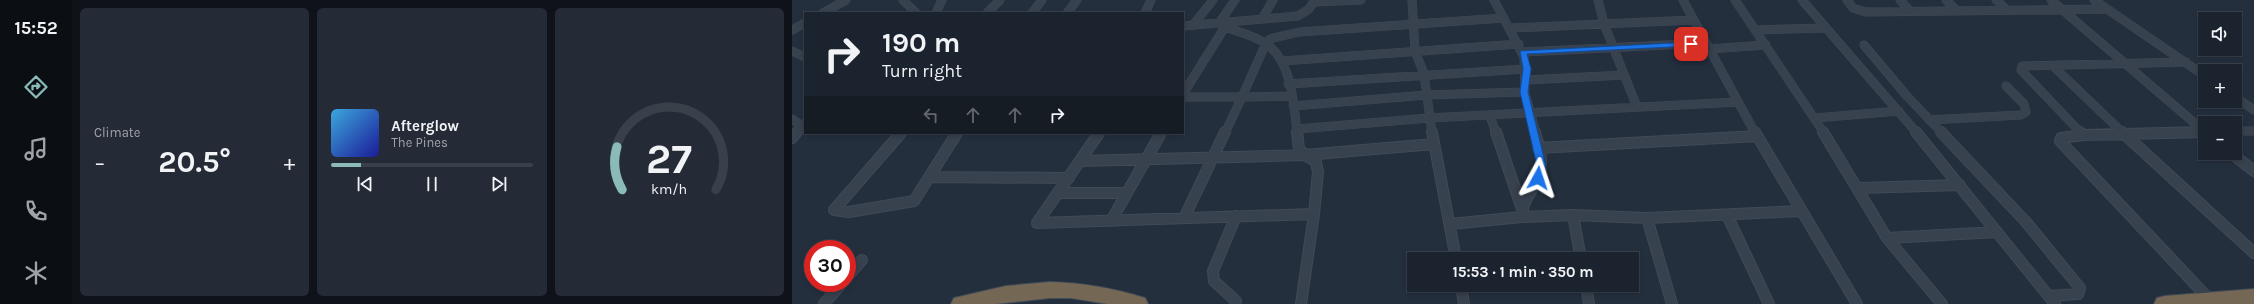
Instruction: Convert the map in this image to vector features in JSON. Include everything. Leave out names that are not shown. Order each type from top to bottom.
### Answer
[{"type":"highway","points":[[962,304],[993,295],[1031,290],[1061,289],[1116,297],[1137,304]]},
{"type":"highway","points":[[2164,304],[2254,297]]},
{"type":"street","points":[[825,12],[846,0]]},
{"type":"street","points":[[903,0],[915,12]]},
{"type":"street","points":[[936,12],[942,0]]},
{"type":"street","points":[[989,12],[1000,0]]},
{"type":"street","points":[[1033,12],[1042,0]]},
{"type":"street","points":[[1067,12],[1077,0]]},
{"type":"street","points":[[1145,12],[1151,0]]},
{"type":"street","points":[[1207,0],[1213,0]]},
{"type":"street","points":[[1193,25],[1213,0]]},
{"type":"street","points":[[1184,94],[1224,24],[1235,0]]},
{"type":"street","points":[[1262,19],[1273,0]]},
{"type":"street","points":[[1184,26],[1224,24],[1302,15],[1314,1],[1361,0]]},
{"type":"street","points":[[1412,0],[1415,51],[1424,74],[1429,118],[1455,252]]},
{"type":"street","points":[[1494,0],[1504,18],[1512,28],[1521,48],[1527,69],[1524,92],[1542,166],[1538,178],[1521,206]]},
{"type":"street","points":[[1605,0],[1598,0],[1604,24],[1637,107]]},
{"type":"street","points":[[1683,0],[1757,136],[1856,304]]},
{"type":"street","points":[[1735,0],[1816,118],[1859,188],[1887,238],[1942,304]]},
{"type":"street","points":[[1802,0],[1960,185],[2052,300],[2078,294],[2080,288],[2026,222],[1928,120],[1864,45]]},
{"type":"street","points":[[1847,0],[1853,8],[1862,11],[2107,9]]},
{"type":"street","points":[[1900,0],[1910,11]]},
{"type":"street","points":[[1946,0],[1956,10]]},
{"type":"street","points":[[1996,0],[2007,10]]},
{"type":"street","points":[[2051,0],[2198,126]]},
{"type":"street","points":[[2094,0],[2198,71]]},
{"type":"street","points":[[1184,218],[1266,43],[1270,39],[1299,32],[1504,18]]},
{"type":"street","points":[[1512,28],[1693,20]]},
{"type":"street","points":[[792,30],[804,24]]},
{"type":"street","points":[[1224,24],[1266,43],[1280,56],[1291,96],[1299,149],[1316,162],[1318,172],[1314,214],[1301,304]]},
{"type":"street","points":[[1756,30],[1825,28]]},
{"type":"street","points":[[1282,61],[1415,51],[1766,45]]},
{"type":"street","points":[[792,51],[804,57]]},
{"type":"street","points":[[2083,135],[2036,88],[2021,68],[2027,65],[2186,62]]},
{"type":"street","points":[[2052,65],[2123,133],[2254,253]]},
{"type":"street","points":[[1288,84],[1424,74],[1527,69]]},
{"type":"street","points":[[1526,80],[1624,75]]},
{"type":"street","points":[[1928,120],[2021,115],[2026,112],[2024,104],[2006,86]]},
{"type":"street","points":[[1293,106],[1427,95],[1524,92]]},
{"type":"street","points":[[1184,96],[1291,96]]},
{"type":"street","points":[[1297,130],[1429,118],[1738,102]]},
{"type":"street","points":[[2242,102],[2254,110]]},
{"type":"street","points":[[1816,118],[1899,112]]},
{"type":"street","points":[[1490,116],[1521,206],[1522,217]]},
{"type":"street","points":[[792,119],[804,125],[792,138]]},
{"type":"street","points":[[2242,131],[2254,131]]},
{"type":"street","points":[[2198,132],[2083,135],[2061,138],[2060,140],[2090,175],[2211,301]]},
{"type":"street","points":[[900,134],[834,210],[849,212],[914,202],[956,134]]},
{"type":"street","points":[[1098,134],[1037,223],[1314,214]]},
{"type":"street","points":[[1111,221],[1160,134]]},
{"type":"street","points":[[1538,148],[1757,136]]},
{"type":"street","points":[[1080,161],[1305,155],[1434,144]]},
{"type":"street","points":[[2240,160],[2254,171]]},
{"type":"street","points":[[929,178],[1068,178]]},
{"type":"street","points":[[1859,188],[1960,185]]},
{"type":"street","points":[[1058,193],[1126,193]]},
{"type":"street","points":[[1450,224],[1522,217],[1573,215],[1648,218],[1801,211]]},
{"type":"street","points":[[1573,215],[1580,252]]},
{"type":"street","points":[[1727,215],[1769,304]]},
{"type":"street","points":[[1235,304],[1236,300],[1214,281],[1213,271],[1236,216]]},
{"type":"street","points":[[1648,218],[1672,304]]},
{"type":"street","points":[[1887,238],[1997,232]]},
{"type":"street","points":[[856,267],[862,260]]},
{"type":"street","points":[[824,304],[834,292]]},
{"type":"street","points":[[1462,292],[1464,304]]},
{"type":"street","points":[[1587,292],[1590,304]]},
{"type":"route","points":[[1538,178],[1542,166],[1524,92],[1527,69],[1523,52],[1691,44]]}]
